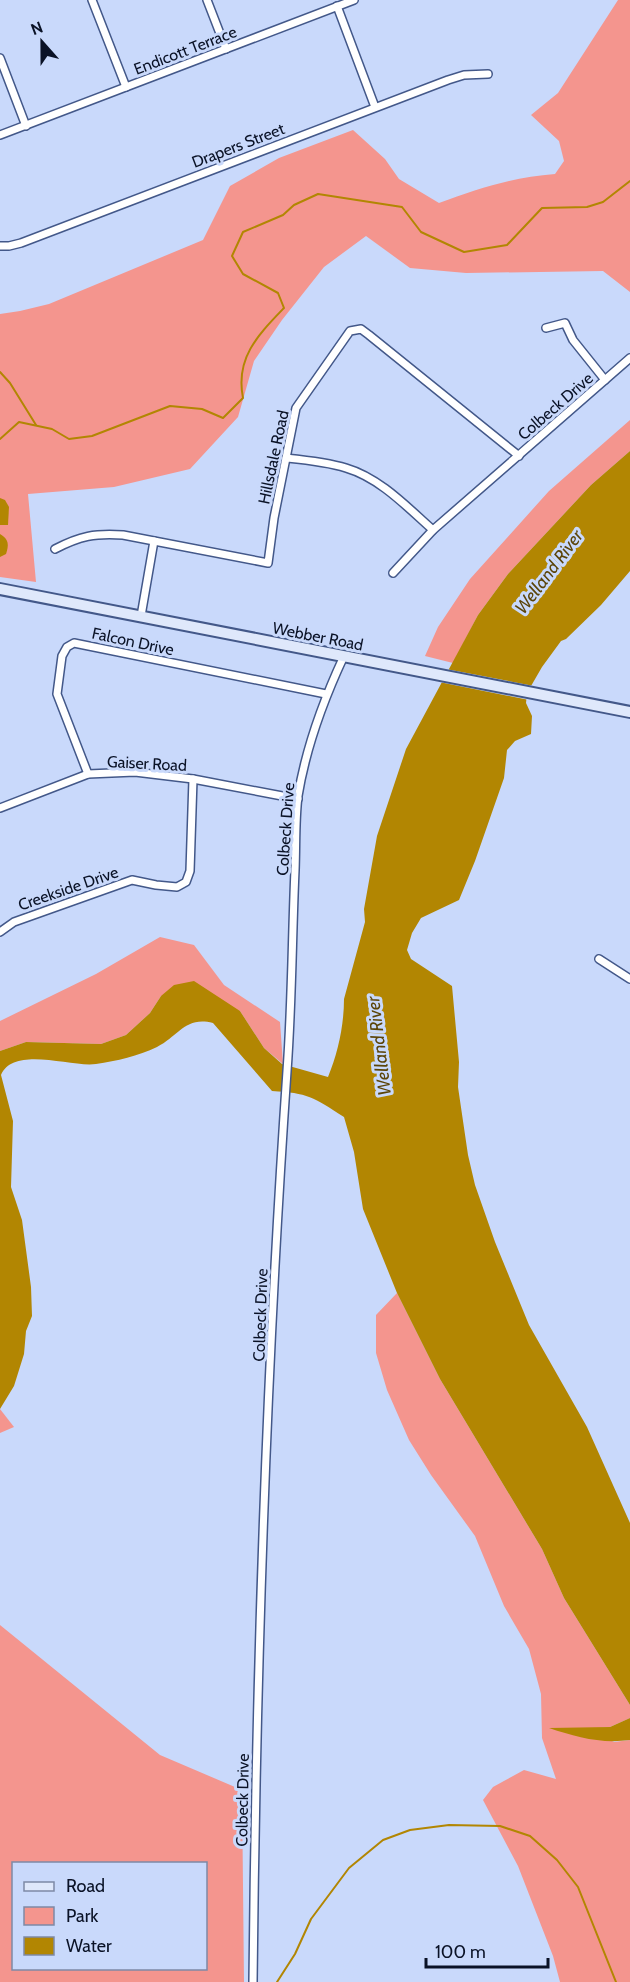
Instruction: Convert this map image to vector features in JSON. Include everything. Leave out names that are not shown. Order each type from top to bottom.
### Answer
[{"type":"main road","name":"Webber Road","points":[[0,589],[630,712]]},
{"type":"street","points":[[92,0],[126,87]]},
{"type":"street","points":[[207,0],[226,49]]},
{"type":"street","name":"Endicott Terrace","points":[[0,135],[354,0]]},
{"type":"street","points":[[338,6],[375,107]]},
{"type":"street","points":[[0,58],[26,126]]},
{"type":"street","name":"Drapers Street","points":[[0,246],[21,243],[448,80],[464,75],[488,74]]},
{"type":"street","points":[[546,328],[565,323],[573,340],[605,380]]},
{"type":"street","name":"Hillsdale Road","points":[[55,549],[73,539],[93,535],[123,535],[268,562],[296,408],[338,345],[354,329],[361,329],[519,456]]},
{"type":"street","name":"Colbeck Drive","points":[[393,573],[433,530],[630,358]]},
{"type":"street","points":[[286,458],[319,461],[347,468],[366,476],[391,493],[433,530]]},
{"type":"street","points":[[141,616],[154,541]]},
{"type":"street","name":"Falcon Drive","points":[[88,774],[57,694],[62,656],[67,647],[74,643],[326,694]]},
{"type":"street","name":"Colbeck Drive","points":[[253,1982],[261,1603],[298,799],[311,739],[326,694],[344,656]]},
{"type":"street","name":"Gaiser Road","points":[[0,808],[88,774],[135,772],[193,779],[298,799]]},
{"type":"street","name":"Creekside Drive","points":[[0,932],[14,922],[132,880],[156,885],[182,885],[186,882],[190,871],[193,779]]},
{"type":"street","points":[[599,959],[630,979]]},
{"type":"green space","points":[[618,0],[630,0],[630,292],[603,271],[466,273],[410,268],[366,236],[324,267],[282,320],[254,361],[238,417],[190,469],[114,487],[28,494],[36,582],[0,577],[0,314],[49,304],[203,240],[230,186],[279,158],[353,130],[385,159],[399,179],[439,203],[510,181],[555,174],[564,161],[559,141],[531,115],[558,93]]},
{"type":"green space","points":[[630,420],[630,451],[591,485],[508,574],[478,615],[453,663],[425,656],[438,627],[470,579],[549,491]]},
{"type":"green space","points":[[160,937],[194,945],[224,985],[280,1022],[283,1064],[264,1048],[240,1011],[161,996],[150,1013],[126,1035],[101,1044],[26,1042],[0,1051],[0,1021],[96,974]]},
{"type":"green space","points":[[397,1293],[440,1379],[542,1549],[564,1598],[630,1705],[630,1718],[610,1727],[588,1729],[614,1742],[630,1740],[630,1982],[560,1982],[553,1956],[518,1866],[483,1800],[493,1787],[524,1770],[556,1779],[542,1738],[541,1694],[529,1649],[504,1606],[475,1536],[409,1440],[387,1390],[376,1353],[376,1315]]},
{"type":"green space","points":[[0,1409],[14,1427],[0,1433]]},
{"type":"green space","points":[[0,1625],[160,1755],[242,1790],[244,1982],[0,1982]]},
{"type":"water","name":"Welland River","points":[[630,451],[630,571],[601,605],[566,639],[561,641],[542,667],[527,693],[526,703],[532,716],[531,734],[515,741],[507,750],[504,778],[459,900],[421,918],[412,933],[407,950],[411,959],[452,986],[459,1062],[458,1087],[475,1185],[495,1242],[529,1325],[587,1427],[630,1523],[630,1705],[564,1598],[542,1549],[440,1379],[397,1293],[363,1209],[354,1152],[344,1117],[310,1097],[272,1091],[213,1023],[196,1022],[183,1028],[157,1047],[120,1060],[86,1064],[31,1059],[18,1061],[8,1066],[1,1075],[13,1121],[11,1187],[22,1220],[31,1287],[32,1316],[26,1331],[24,1354],[14,1386],[0,1409],[0,1051],[26,1042],[101,1044],[126,1035],[150,1013],[161,996],[174,985],[194,981],[240,1011],[264,1048],[282,1064],[328,1077],[342,1029],[344,999],[365,922],[364,909],[377,836],[406,749],[478,615],[508,574],[591,485]]},
{"type":"water","points":[[0,498],[5,500],[9,507],[8,525],[0,525]]},
{"type":"water","points":[[0,534],[7,540],[8,545],[6,554],[0,557]]},
{"type":"water","points":[[630,1718],[630,1740],[589,1739],[549,1728],[610,1727]]},
{"type":"pier","points":[[446,669],[534,686],[529,700],[439,682]]},
{"type":"waterway","points":[[0,439],[19,422],[52,429],[69,439],[92,436],[170,406],[202,409],[223,418],[243,398],[242,371],[251,348],[284,308],[278,293],[243,274],[232,256],[243,232],[283,215],[294,205],[318,194],[402,207],[421,232],[464,252],[507,245],[542,208],[587,207],[603,202],[630,181]]},
{"type":"waterway","points":[[0,372],[10,383],[36,425]]},
{"type":"waterway","points":[[277,1982],[295,1954],[311,1919],[349,1868],[383,1840],[410,1830],[449,1825],[500,1826],[530,1836],[557,1860],[578,1887],[616,1982]]}]
